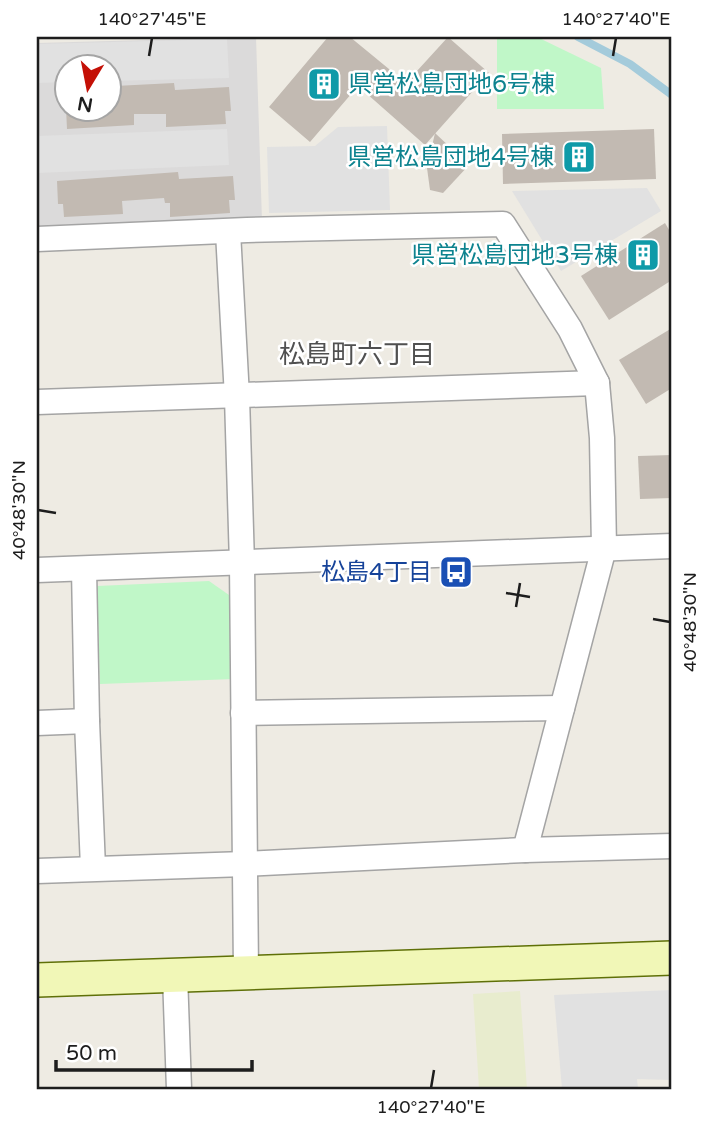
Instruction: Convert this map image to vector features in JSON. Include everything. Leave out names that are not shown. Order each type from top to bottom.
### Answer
[{"type":"street","points":[[37,239],[503,224],[570,329],[597,383],[602,438],[604,548],[525,850]]},
{"type":"street","points":[[228,232],[242,564],[246,972]]},
{"type":"street","points":[[37,402],[597,383]]},
{"type":"street","points":[[37,570],[672,546]]},
{"type":"street","points":[[84,569],[93,869]]},
{"type":"street","points":[[243,713],[562,708]]},
{"type":"street","points":[[37,723],[87,721]]},
{"type":"street","points":[[37,871],[672,846]]},
{"type":"street","points":[[37,980],[672,958]]},
{"type":"street","points":[[175,975],[179,1089]]},
{"type":"shaded area","points":[[256,37],[262,221],[37,228],[37,43]]},
{"type":"shaded area","points":[[227,39],[229,78],[122,81],[122,52],[52,52],[52,82],[37,83],[37,44]]},
{"type":"shaded area","points":[[387,126],[390,210],[269,213],[267,147],[315,146],[338,127]]},
{"type":"shaded area","points":[[227,129],[229,165],[37,173],[37,136]]},
{"type":"shaded area","points":[[647,188],[661,211],[561,271],[512,191]]},
{"type":"shaded area","points":[[672,990],[672,1080],[637,1079],[638,1089],[562,1089],[554,995]]},
{"type":"green space","points":[[497,37],[537,37],[601,68],[604,109],[497,109]]},
{"type":"green space","points":[[209,581],[229,595],[234,679],[100,684],[97,586]]},
{"type":"green space","points":[[520,991],[527,1089],[479,1089],[473,994]]},
{"type":"building","points":[[328,37],[350,37],[406,83],[448,37],[489,73],[425,145],[358,86],[310,142],[269,107]]},
{"type":"building","points":[[174,83],[175,90],[229,87],[231,111],[225,111],[226,124],[166,127],[166,114],[134,114],[134,125],[67,129],[67,122],[122,122],[122,86]]},
{"type":"building","name":"県営松島団地4号棟","points":[[654,129],[656,179],[503,184],[502,134]]},
{"type":"building","points":[[435,133],[469,165],[443,193],[430,190],[427,168]]},
{"type":"building","points":[[178,172],[179,179],[233,176],[235,200],[229,200],[230,213],[170,217],[170,203],[165,203],[164,198],[122,201],[123,214],[64,217],[63,204],[58,204],[57,181]]},
{"type":"building","name":"県営松島団地3号棟","points":[[665,223],[672,235],[672,280],[609,320],[581,276]]},
{"type":"building","points":[[672,328],[672,388],[646,404],[619,360]]},
{"type":"building","points":[[672,455],[672,498],[640,499],[638,456]]},
{"type":"waterway","points":[[578,37],[630,64],[672,95]]},
{"type":"place","name":"県営松島団地6号棟","points":[[324,84]]},
{"type":"place","name":"県営松島団地4号棟","points":[[579,157]]},
{"type":"place","name":"県営松島団地3号棟","points":[[643,255]]},
{"type":"place","name":"松島4丁目","points":[[456,572]]},
{"type":"district","name":"松島町六丁目","points":[[357,354]]}]
